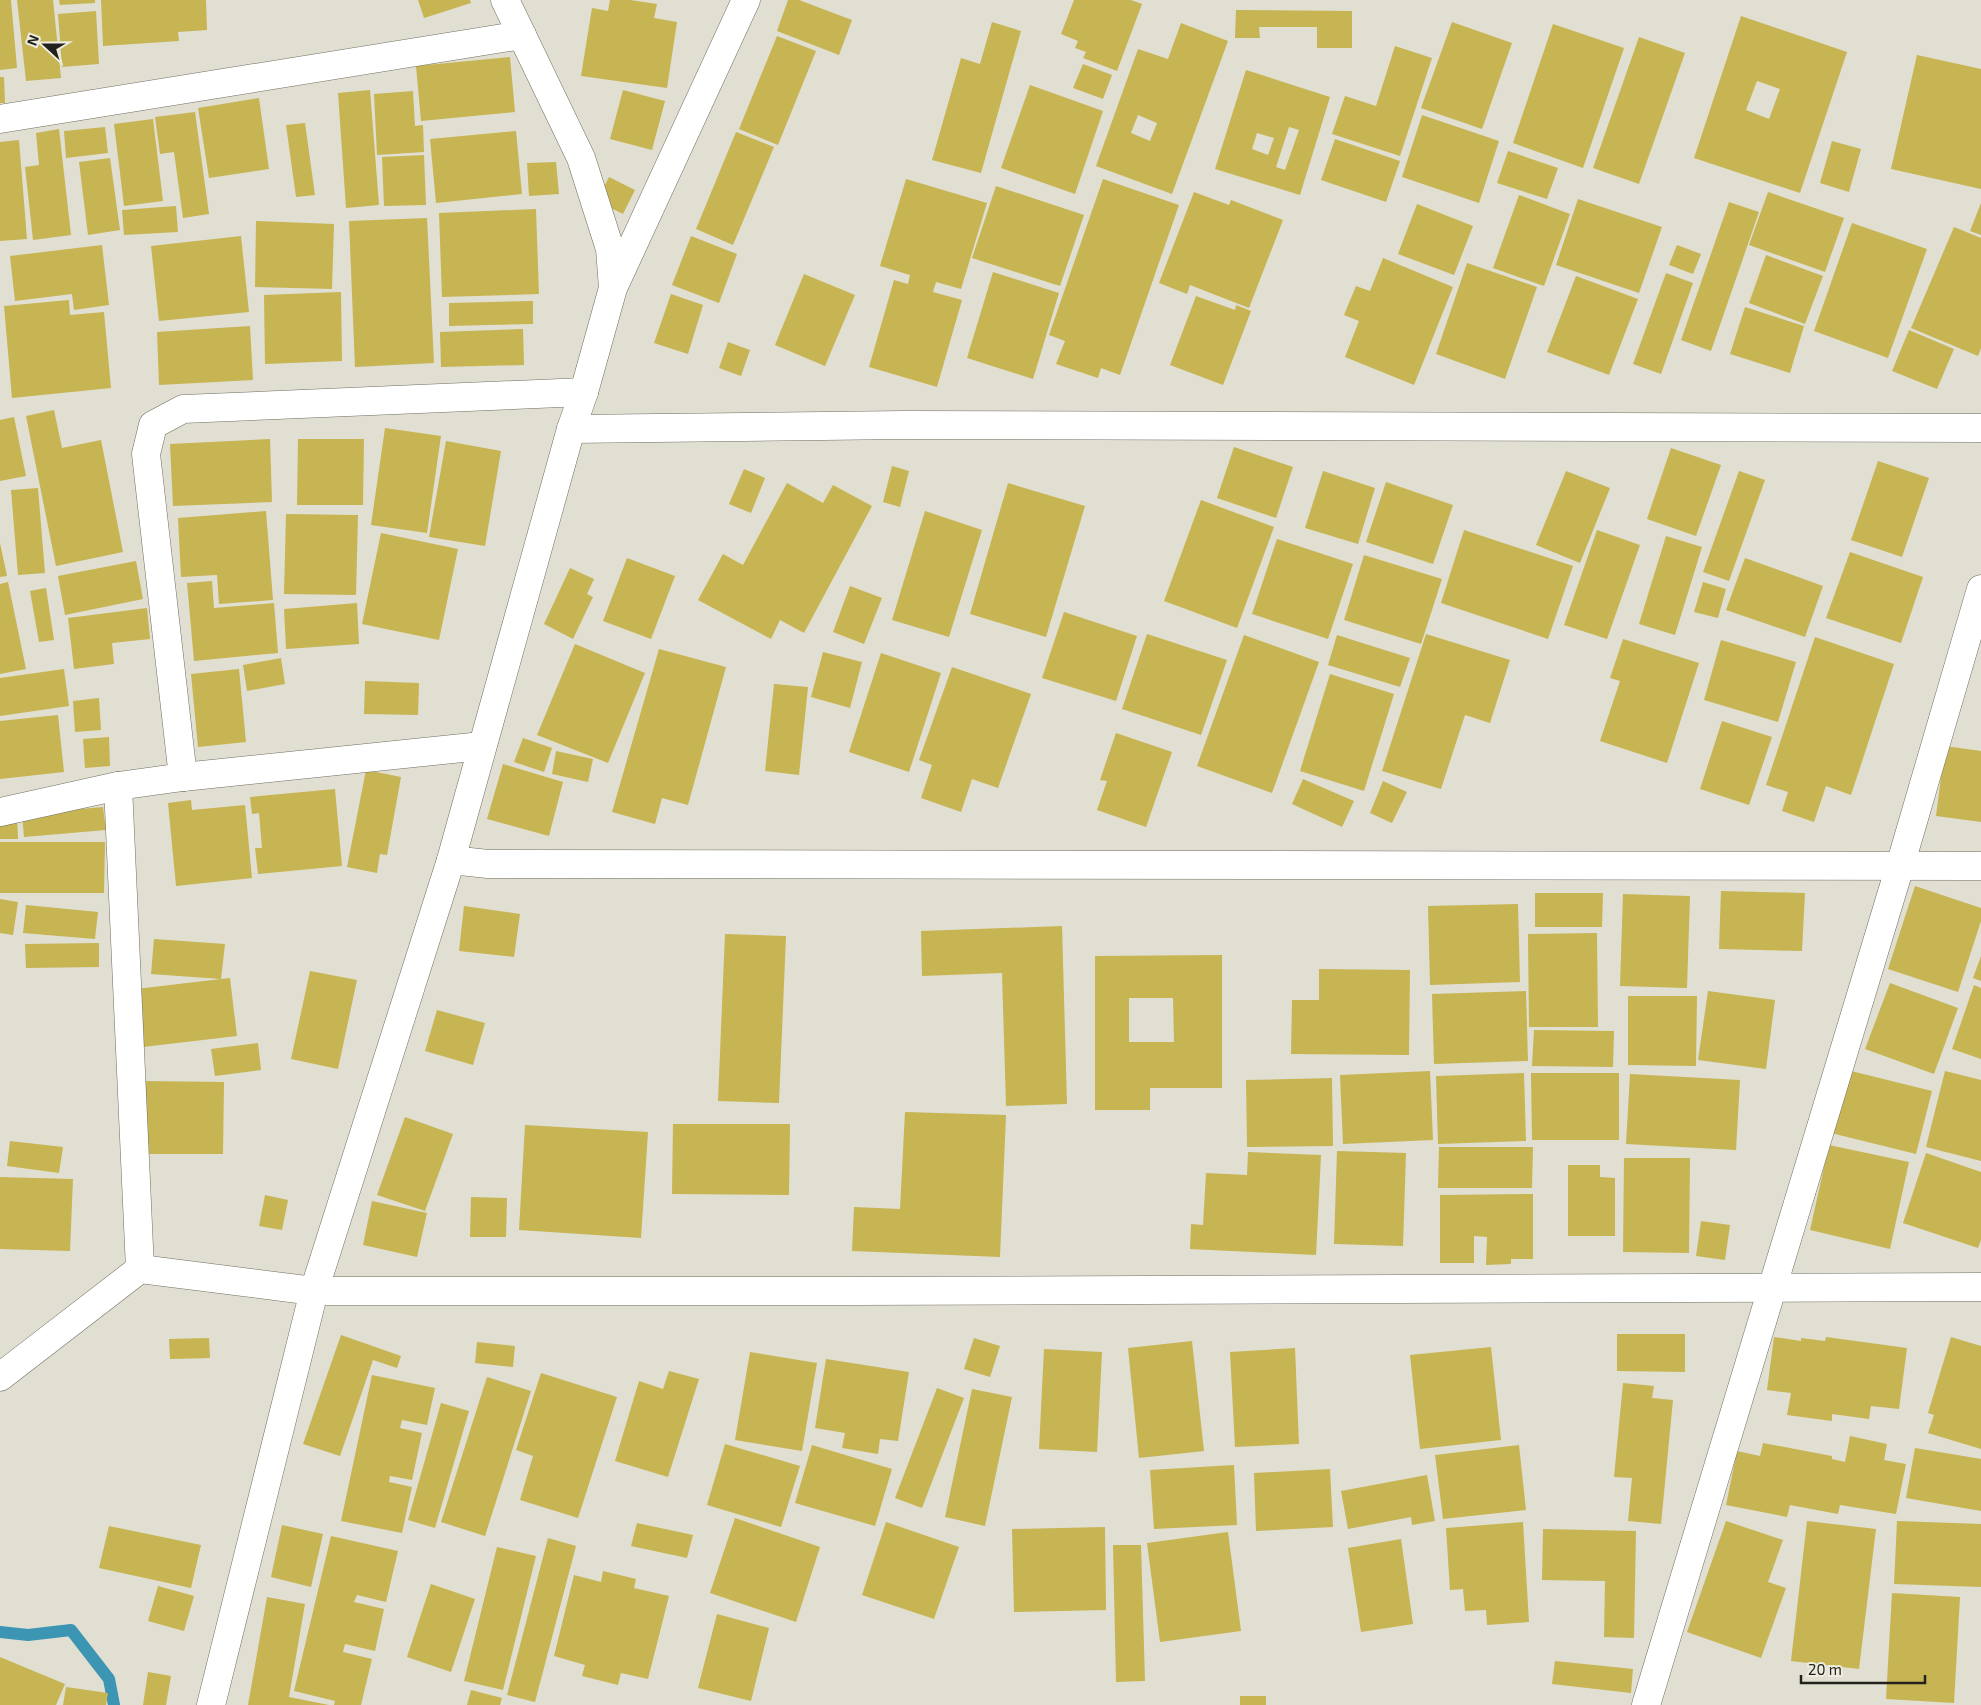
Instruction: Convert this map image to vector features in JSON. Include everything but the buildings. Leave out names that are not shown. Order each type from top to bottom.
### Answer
[{"type":"street","points":[[505,0],[581,158],[610,249],[613,288]]},
{"type":"street","points":[[211,1705],[314,1291],[451,860],[571,429],[584,392],[613,288],[746,0]]},
{"type":"street","points":[[0,119],[522,35]]},
{"type":"street","points":[[183,777],[146,454],[153,425],[183,409],[584,392]]},
{"type":"street","points":[[571,429],[903,425],[1981,428]]},
{"type":"street","points":[[1646,1705],[1900,866],[1981,589]]},
{"type":"street","points":[[0,812],[118,786],[183,777],[482,746]]},
{"type":"street","points":[[118,786],[140,1269]]},
{"type":"street","points":[[451,860],[518,864],[1981,866]]},
{"type":"street","points":[[0,1377],[140,1269],[314,1291],[1981,1287]]},
{"type":"waterway","points":[[0,1632],[28,1635],[71,1630],[109,1679],[114,1705]]}]
